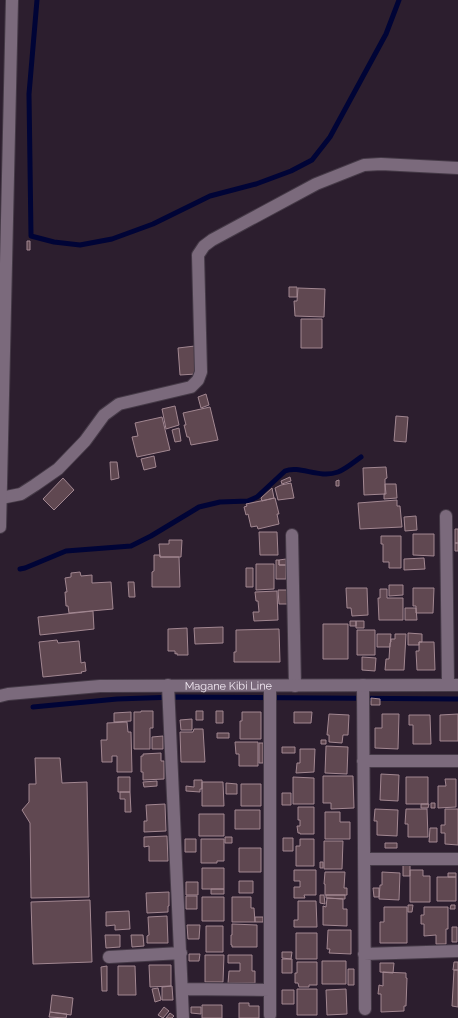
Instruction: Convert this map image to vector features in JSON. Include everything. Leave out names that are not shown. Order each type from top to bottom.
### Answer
[{"type":"street","points":[[0,527],[12,0]]},
{"type":"street","points":[[1,498],[21,494],[58,469],[84,442],[104,415],[119,404],[191,387],[198,380],[201,372],[198,255],[204,246],[212,240],[316,184],[364,165],[380,164],[458,168]]},
{"type":"street","points":[[446,516],[453,685]]},
{"type":"street","points":[[292,535],[295,686]]},
{"type":"street","name":"Magane Kibi Line","points":[[0,696],[100,686],[169,694],[270,689],[295,686],[363,689],[453,685]]},
{"type":"street","points":[[270,689],[270,1015]]},
{"type":"street","points":[[363,689],[365,1009]]},
{"type":"street","points":[[169,694],[182,1018]]},
{"type":"street","points":[[363,762],[458,761]]},
{"type":"street","points":[[364,859],[458,859]]},
{"type":"street","points":[[364,954],[458,951]]},
{"type":"street","points":[[109,957],[180,954]]},
{"type":"street","points":[[182,989],[270,990]]},
{"type":"building","points":[[27,241],[30,241],[30,250],[27,250]]},
{"type":"building","points":[[289,287],[297,287],[297,297],[289,297]]},
{"type":"building","points":[[298,288],[325,289],[324,317],[295,316],[294,301],[297,301]]},
{"type":"building","points":[[301,319],[322,319],[322,348],[301,348]]},
{"type":"building","points":[[195,346],[196,374],[180,375],[178,348]]},
{"type":"building","points":[[206,394],[209,405],[201,408],[198,397]]},
{"type":"building","points":[[175,406],[179,425],[166,429],[162,409]]},
{"type":"building","points":[[210,407],[218,440],[191,445],[184,425],[186,425],[183,413]]},
{"type":"building","points":[[396,416],[408,417],[406,442],[394,441]]},
{"type":"building","points":[[162,417],[170,450],[137,457],[132,437],[138,436],[135,423]]},
{"type":"building","points":[[179,428],[181,441],[175,442],[172,430]]},
{"type":"building","points":[[154,456],[156,467],[144,470],[141,459]]},
{"type":"building","points":[[110,462],[117,462],[119,478],[111,480]]},
{"type":"building","points":[[386,467],[387,478],[385,479],[385,494],[364,495],[363,468]]},
{"type":"building","points":[[290,477],[291,481],[282,484],[281,481]]},
{"type":"building","points":[[63,478],[74,490],[54,510],[43,499]]},
{"type":"building","points":[[339,480],[339,486],[336,486],[336,481]]},
{"type":"building","points":[[291,483],[294,498],[278,500],[275,488]]},
{"type":"building","points":[[385,484],[396,484],[397,498],[384,499],[384,494],[386,494]]},
{"type":"building","points":[[272,488],[274,498],[262,501],[261,498]]},
{"type":"building","points":[[275,498],[279,514],[277,514],[279,524],[258,529],[257,526],[251,527],[248,514],[246,515],[244,507],[247,506],[246,504]]},
{"type":"building","points":[[397,500],[397,506],[400,506],[402,527],[360,529],[358,503]]},
{"type":"building","points":[[416,516],[417,530],[405,531],[404,517]]},
{"type":"building","points":[[455,529],[458,529],[458,543],[455,543]]},
{"type":"building","points":[[259,532],[277,532],[278,555],[260,555]]},
{"type":"building","points":[[413,534],[434,534],[434,556],[413,555]]},
{"type":"building","points":[[381,536],[401,536],[401,568],[389,568],[389,562],[383,562],[383,544],[381,544]]},
{"type":"building","points":[[169,540],[182,540],[181,557],[160,557],[159,544],[169,544]]},
{"type":"building","points":[[455,543],[458,543],[458,551],[455,551]]},
{"type":"building","points":[[154,555],[160,555],[160,557],[179,557],[180,587],[152,587]]},
{"type":"building","points":[[424,558],[425,569],[404,570],[404,559]]},
{"type":"building","points":[[286,559],[286,565],[279,565],[279,560]]},
{"type":"building","points":[[276,560],[279,560],[279,565],[286,565],[286,579],[276,579]]},
{"type":"building","points":[[256,564],[274,564],[274,589],[256,590]]},
{"type":"building","points":[[246,568],[253,568],[253,587],[246,587]]},
{"type":"building","points":[[80,572],[81,576],[92,575],[92,583],[111,582],[113,609],[69,613],[68,606],[66,606],[65,592],[67,592],[65,578],[71,577],[71,573]]},
{"type":"building","points":[[128,582],[134,582],[135,597],[129,597]]},
{"type":"building","points":[[389,585],[403,585],[403,595],[389,596]]},
{"type":"building","points":[[346,588],[367,588],[368,615],[352,616],[351,608],[347,608]]},
{"type":"building","points":[[413,588],[434,588],[433,613],[416,613],[416,606],[413,606]]},
{"type":"building","points":[[380,589],[387,589],[387,598],[403,598],[403,620],[379,620],[378,598],[380,598]]},
{"type":"building","points":[[278,590],[287,590],[288,604],[279,604]]},
{"type":"building","points":[[277,591],[278,620],[254,621],[253,612],[259,612],[255,592]]},
{"type":"building","points":[[405,608],[416,608],[417,620],[405,620]]},
{"type":"building","points":[[93,611],[94,629],[40,635],[38,617]]},
{"type":"building","points":[[350,621],[356,621],[356,626],[350,626]]},
{"type":"building","points":[[356,621],[364,621],[364,628],[356,628]]},
{"type":"building","points":[[323,624],[348,624],[348,659],[323,659]]},
{"type":"building","points":[[223,627],[223,643],[195,644],[194,628]]},
{"type":"building","points":[[187,628],[188,655],[177,655],[177,653],[175,654],[175,651],[168,651],[168,629]]},
{"type":"building","points":[[279,629],[280,662],[234,662],[234,652],[236,652],[236,630]]},
{"type":"building","points":[[357,630],[375,630],[375,655],[357,655]]},
{"type":"building","points":[[408,633],[422,634],[422,642],[419,642],[419,645],[408,645]]},
{"type":"building","points":[[377,634],[391,634],[390,647],[377,647]]},
{"type":"building","points":[[395,634],[406,634],[404,670],[385,670],[386,659],[389,659],[391,639],[395,639]]},
{"type":"building","points":[[57,640],[58,643],[79,641],[81,663],[85,662],[86,671],[81,672],[82,673],[43,677],[39,642]]},
{"type":"building","points":[[419,642],[434,642],[435,670],[417,670],[416,651],[419,651]]},
{"type":"building","points":[[362,657],[376,658],[375,671],[362,670]]},
{"type":"building","points":[[371,698],[380,699],[380,705],[371,705]]},
{"type":"building","points":[[153,711],[153,728],[150,728],[150,749],[134,749],[134,712]]},
{"type":"building","points":[[196,711],[203,711],[203,720],[196,720]]},
{"type":"building","points":[[216,711],[223,711],[223,723],[216,723]]},
{"type":"building","points":[[131,712],[131,721],[114,722],[114,713]]},
{"type":"building","points":[[242,712],[261,712],[261,739],[240,739],[240,721],[242,721]]},
{"type":"building","points":[[294,712],[312,712],[311,723],[294,723]]},
{"type":"building","points":[[329,714],[349,715],[348,735],[343,735],[342,743],[329,742],[329,735],[327,735]]},
{"type":"building","points":[[382,714],[399,714],[398,749],[375,748],[375,728],[382,728]]},
{"type":"building","points":[[458,714],[458,741],[440,741],[440,715]]},
{"type":"building","points":[[409,715],[430,715],[431,744],[413,744],[413,725],[409,725]]},
{"type":"building","points":[[192,719],[192,730],[181,730],[180,720]]},
{"type":"building","points":[[127,722],[128,732],[131,732],[132,772],[117,772],[117,756],[112,756],[112,762],[102,762],[101,740],[107,740],[107,723]]},
{"type":"building","points":[[194,729],[203,729],[205,762],[181,762],[180,732],[193,732]]},
{"type":"building","points":[[217,733],[229,733],[229,738],[217,738]]},
{"type":"building","points":[[163,736],[163,749],[152,749],[152,737]]},
{"type":"building","points":[[321,740],[326,740],[326,744],[321,744]]},
{"type":"building","points":[[235,742],[258,742],[258,766],[239,766],[239,754],[236,754]]},
{"type":"building","points":[[259,743],[263,743],[263,763],[259,763]]},
{"type":"building","points":[[326,746],[348,747],[347,774],[325,773]]},
{"type":"building","points":[[282,747],[295,747],[295,753],[282,753]]},
{"type":"building","points":[[300,749],[315,749],[314,772],[296,773],[297,763],[300,763]]},
{"type":"building","points":[[161,753],[161,761],[164,761],[164,779],[143,780],[143,772],[141,772],[141,756],[143,756],[143,754]]},
{"type":"building","points":[[35,758],[60,758],[62,783],[87,782],[89,897],[31,898],[30,823],[22,810],[29,802],[29,784],[36,784]]},
{"type":"building","points":[[381,774],[399,775],[398,801],[380,800]]},
{"type":"building","points":[[323,776],[353,776],[354,808],[331,809],[331,803],[323,803]]},
{"type":"building","points":[[118,777],[130,777],[130,792],[118,792]]},
{"type":"building","points":[[293,777],[314,778],[314,804],[293,804]]},
{"type":"building","points":[[406,777],[428,777],[428,804],[406,804]]},
{"type":"building","points":[[445,779],[456,779],[456,807],[438,808],[438,786],[446,786]]},
{"type":"building","points":[[194,780],[202,780],[202,789],[200,789],[200,792],[186,791],[186,786],[194,787]]},
{"type":"building","points":[[157,781],[157,786],[144,787],[143,782]]},
{"type":"building","points":[[202,782],[223,782],[224,806],[202,806]]},
{"type":"building","points":[[226,783],[237,784],[237,794],[226,794]]},
{"type":"building","points":[[241,784],[261,784],[261,806],[241,806]]},
{"type":"building","points":[[120,792],[130,792],[131,812],[125,812],[125,799],[120,799]]},
{"type":"building","points":[[282,793],[291,793],[291,805],[282,805]]},
{"type":"building","points":[[431,803],[435,803],[435,808],[431,808]]},
{"type":"building","points":[[165,804],[166,831],[144,832],[144,821],[147,821],[146,805]]},
{"type":"building","points":[[421,804],[429,804],[428,808],[421,808]]},
{"type":"building","points":[[298,807],[314,807],[314,834],[298,833],[297,826],[300,826],[300,820],[298,820]]},
{"type":"building","points":[[375,809],[398,810],[397,836],[377,835],[377,821],[374,821]]},
{"type":"building","points":[[406,809],[427,809],[428,837],[408,837],[408,824],[405,824]]},
{"type":"building","points":[[445,809],[458,809],[458,845],[445,844],[445,833],[441,833],[441,825],[445,825]]},
{"type":"building","points":[[235,810],[260,810],[260,829],[235,829]]},
{"type":"building","points":[[325,812],[340,812],[340,822],[350,822],[350,839],[325,839]]},
{"type":"building","points":[[199,814],[224,814],[224,836],[199,836]]},
{"type":"building","points":[[430,828],[437,828],[437,842],[429,842]]},
{"type":"building","points":[[167,836],[168,861],[149,861],[149,846],[144,847],[144,837]]},
{"type":"building","points":[[225,837],[232,837],[232,843],[225,843]]},
{"type":"building","points":[[283,838],[293,838],[293,851],[283,851]]},
{"type":"building","points":[[185,839],[196,839],[196,852],[185,852]]},
{"type":"building","points":[[201,839],[224,839],[224,861],[217,861],[217,863],[201,863]]},
{"type":"building","points":[[300,839],[314,839],[314,866],[296,866],[296,846],[300,846]]},
{"type":"building","points":[[324,841],[343,841],[342,869],[324,869]]},
{"type":"building","points":[[385,843],[397,843],[397,848],[385,848]]},
{"type":"building","points":[[239,848],[261,848],[261,872],[239,872]]},
{"type":"building","points":[[320,862],[323,862],[323,868],[320,868]]},
{"type":"building","points":[[403,864],[410,864],[410,876],[403,876]]},
{"type":"building","points":[[202,868],[224,868],[224,889],[202,889]]},
{"type":"building","points":[[294,870],[316,870],[316,895],[304,895],[305,898],[294,898],[294,887],[300,887],[300,881],[294,881]]},
{"type":"building","points":[[410,870],[423,870],[423,876],[430,876],[430,902],[410,902]]},
{"type":"building","points":[[325,872],[345,872],[344,888],[347,888],[347,895],[325,895]]},
{"type":"building","points":[[382,872],[400,873],[399,900],[379,899],[380,885],[382,885]]},
{"type":"building","points":[[448,873],[456,873],[456,877],[448,877]]},
{"type":"building","points":[[437,877],[456,877],[456,901],[437,901]]},
{"type":"building","points":[[239,881],[253,881],[253,893],[239,893]]},
{"type":"building","points":[[186,882],[198,882],[198,895],[186,895]]},
{"type":"building","points":[[373,888],[379,888],[379,897],[374,897]]},
{"type":"building","points":[[211,889],[224,889],[224,894],[211,894]]},
{"type":"building","points":[[169,892],[168,912],[147,913],[146,893]]},
{"type":"building","points":[[320,895],[324,895],[325,904],[320,903]]},
{"type":"building","points":[[326,895],[345,895],[345,899],[326,898]]},
{"type":"building","points":[[186,896],[197,896],[197,909],[186,909]]},
{"type":"building","points":[[202,897],[224,897],[224,921],[202,921]]},
{"type":"building","points":[[232,897],[251,897],[251,908],[254,908],[255,922],[232,922]]},
{"type":"building","points":[[327,898],[343,899],[343,909],[347,909],[347,926],[323,925],[323,906],[326,907]]},
{"type":"building","points":[[90,900],[92,962],[33,964],[31,902]]},
{"type":"building","points":[[298,901],[316,901],[317,927],[294,927],[294,920],[298,920]]},
{"type":"building","points":[[408,905],[413,905],[412,912],[408,912]]},
{"type":"building","points":[[451,905],[455,905],[455,909],[450,909]]},
{"type":"building","points":[[384,907],[407,907],[407,943],[380,943],[380,922],[384,922]]},
{"type":"building","points":[[424,907],[448,907],[446,944],[436,944],[436,935],[424,936],[424,924],[421,924],[421,915],[424,915]]},
{"type":"building","points":[[129,911],[130,929],[115,930],[115,925],[106,926],[106,912]]},
{"type":"building","points":[[167,916],[168,943],[147,943],[147,936],[149,935],[148,917]]},
{"type":"building","points":[[255,917],[263,917],[263,922],[255,922]]},
{"type":"building","points":[[232,924],[257,925],[257,947],[232,947]]},
{"type":"building","points":[[187,925],[200,925],[199,939],[188,939]]},
{"type":"building","points":[[206,926],[223,926],[223,952],[206,952]]},
{"type":"building","points":[[452,927],[457,927],[457,942],[452,942]]},
{"type":"building","points":[[328,930],[351,930],[351,954],[329,953],[330,949],[327,949]]},
{"type":"building","points":[[296,933],[317,933],[317,959],[296,959]]},
{"type":"building","points":[[105,935],[120,935],[120,947],[106,948]]},
{"type":"building","points":[[131,935],[143,935],[144,946],[132,947]]},
{"type":"building","points":[[282,952],[292,952],[291,959],[282,958]]},
{"type":"building","points":[[189,954],[200,954],[199,961],[189,961]]},
{"type":"building","points":[[205,955],[224,955],[223,982],[205,982]]},
{"type":"building","points":[[228,955],[252,955],[252,971],[255,971],[255,983],[228,983],[229,971],[240,971],[240,963],[228,963]]},
{"type":"building","points":[[282,959],[292,959],[292,973],[282,973]]},
{"type":"building","points":[[322,961],[346,961],[346,984],[322,984]]},
{"type":"building","points":[[297,962],[317,962],[317,985],[299,987],[298,983],[295,983]]},
{"type":"building","points":[[454,962],[458,962],[458,970],[453,970]]},
{"type":"building","points":[[380,963],[394,963],[393,973],[380,972]]},
{"type":"building","points":[[149,965],[171,965],[171,986],[150,987]]},
{"type":"building","points":[[107,966],[107,991],[102,991],[101,967]]},
{"type":"building","points":[[118,966],[135,966],[136,995],[118,995]]},
{"type":"building","points":[[348,969],[354,969],[354,985],[348,985]]},
{"type":"building","points":[[454,970],[458,970],[458,1007],[452,1006]]},
{"type":"building","points":[[383,972],[406,973],[406,1006],[404,1006],[404,1011],[381,1012],[381,994],[378,994],[379,985],[383,986]]},
{"type":"building","points":[[172,986],[173,1000],[162,1000],[162,987]]},
{"type":"building","points":[[158,988],[161,1000],[155,1002],[152,989]]},
{"type":"building","points":[[297,989],[317,989],[317,1015],[297,1015]]},
{"type":"building","points":[[346,989],[347,1014],[327,1015],[326,990]]},
{"type":"building","points":[[282,990],[294,990],[294,1004],[282,1004]]},
{"type":"building","points":[[52,995],[73,998],[71,1015],[50,1012]]},
{"type":"building","points":[[239,1003],[249,1003],[249,1006],[259,1006],[259,1018],[239,1018]]},
{"type":"building","points":[[202,1005],[222,1005],[222,1018],[202,1018]]},
{"type":"building","points":[[164,1007],[169,1011],[163,1018],[158,1015]]},
{"type":"building","points":[[191,1007],[201,1007],[201,1014],[191,1013]]},
{"type":"building","points":[[50,1012],[67,1014],[66,1018],[49,1017]]},
{"type":"building","points":[[170,1013],[174,1016],[172,1018],[166,1018]]},
{"type":"waterway","points":[[37,0],[29,94],[31,236],[54,242],[80,245],[112,239],[153,224],[210,196],[256,184],[291,171],[312,160],[330,137],[386,34],[399,0]]},
{"type":"waterway","points":[[20,569],[66,551],[131,546],[151,536],[199,507],[220,502],[248,501],[257,497],[285,471],[297,470],[331,474],[344,469],[361,457]]},
{"type":"waterway","points":[[33,707],[117,699],[175,697],[458,699]]}]
